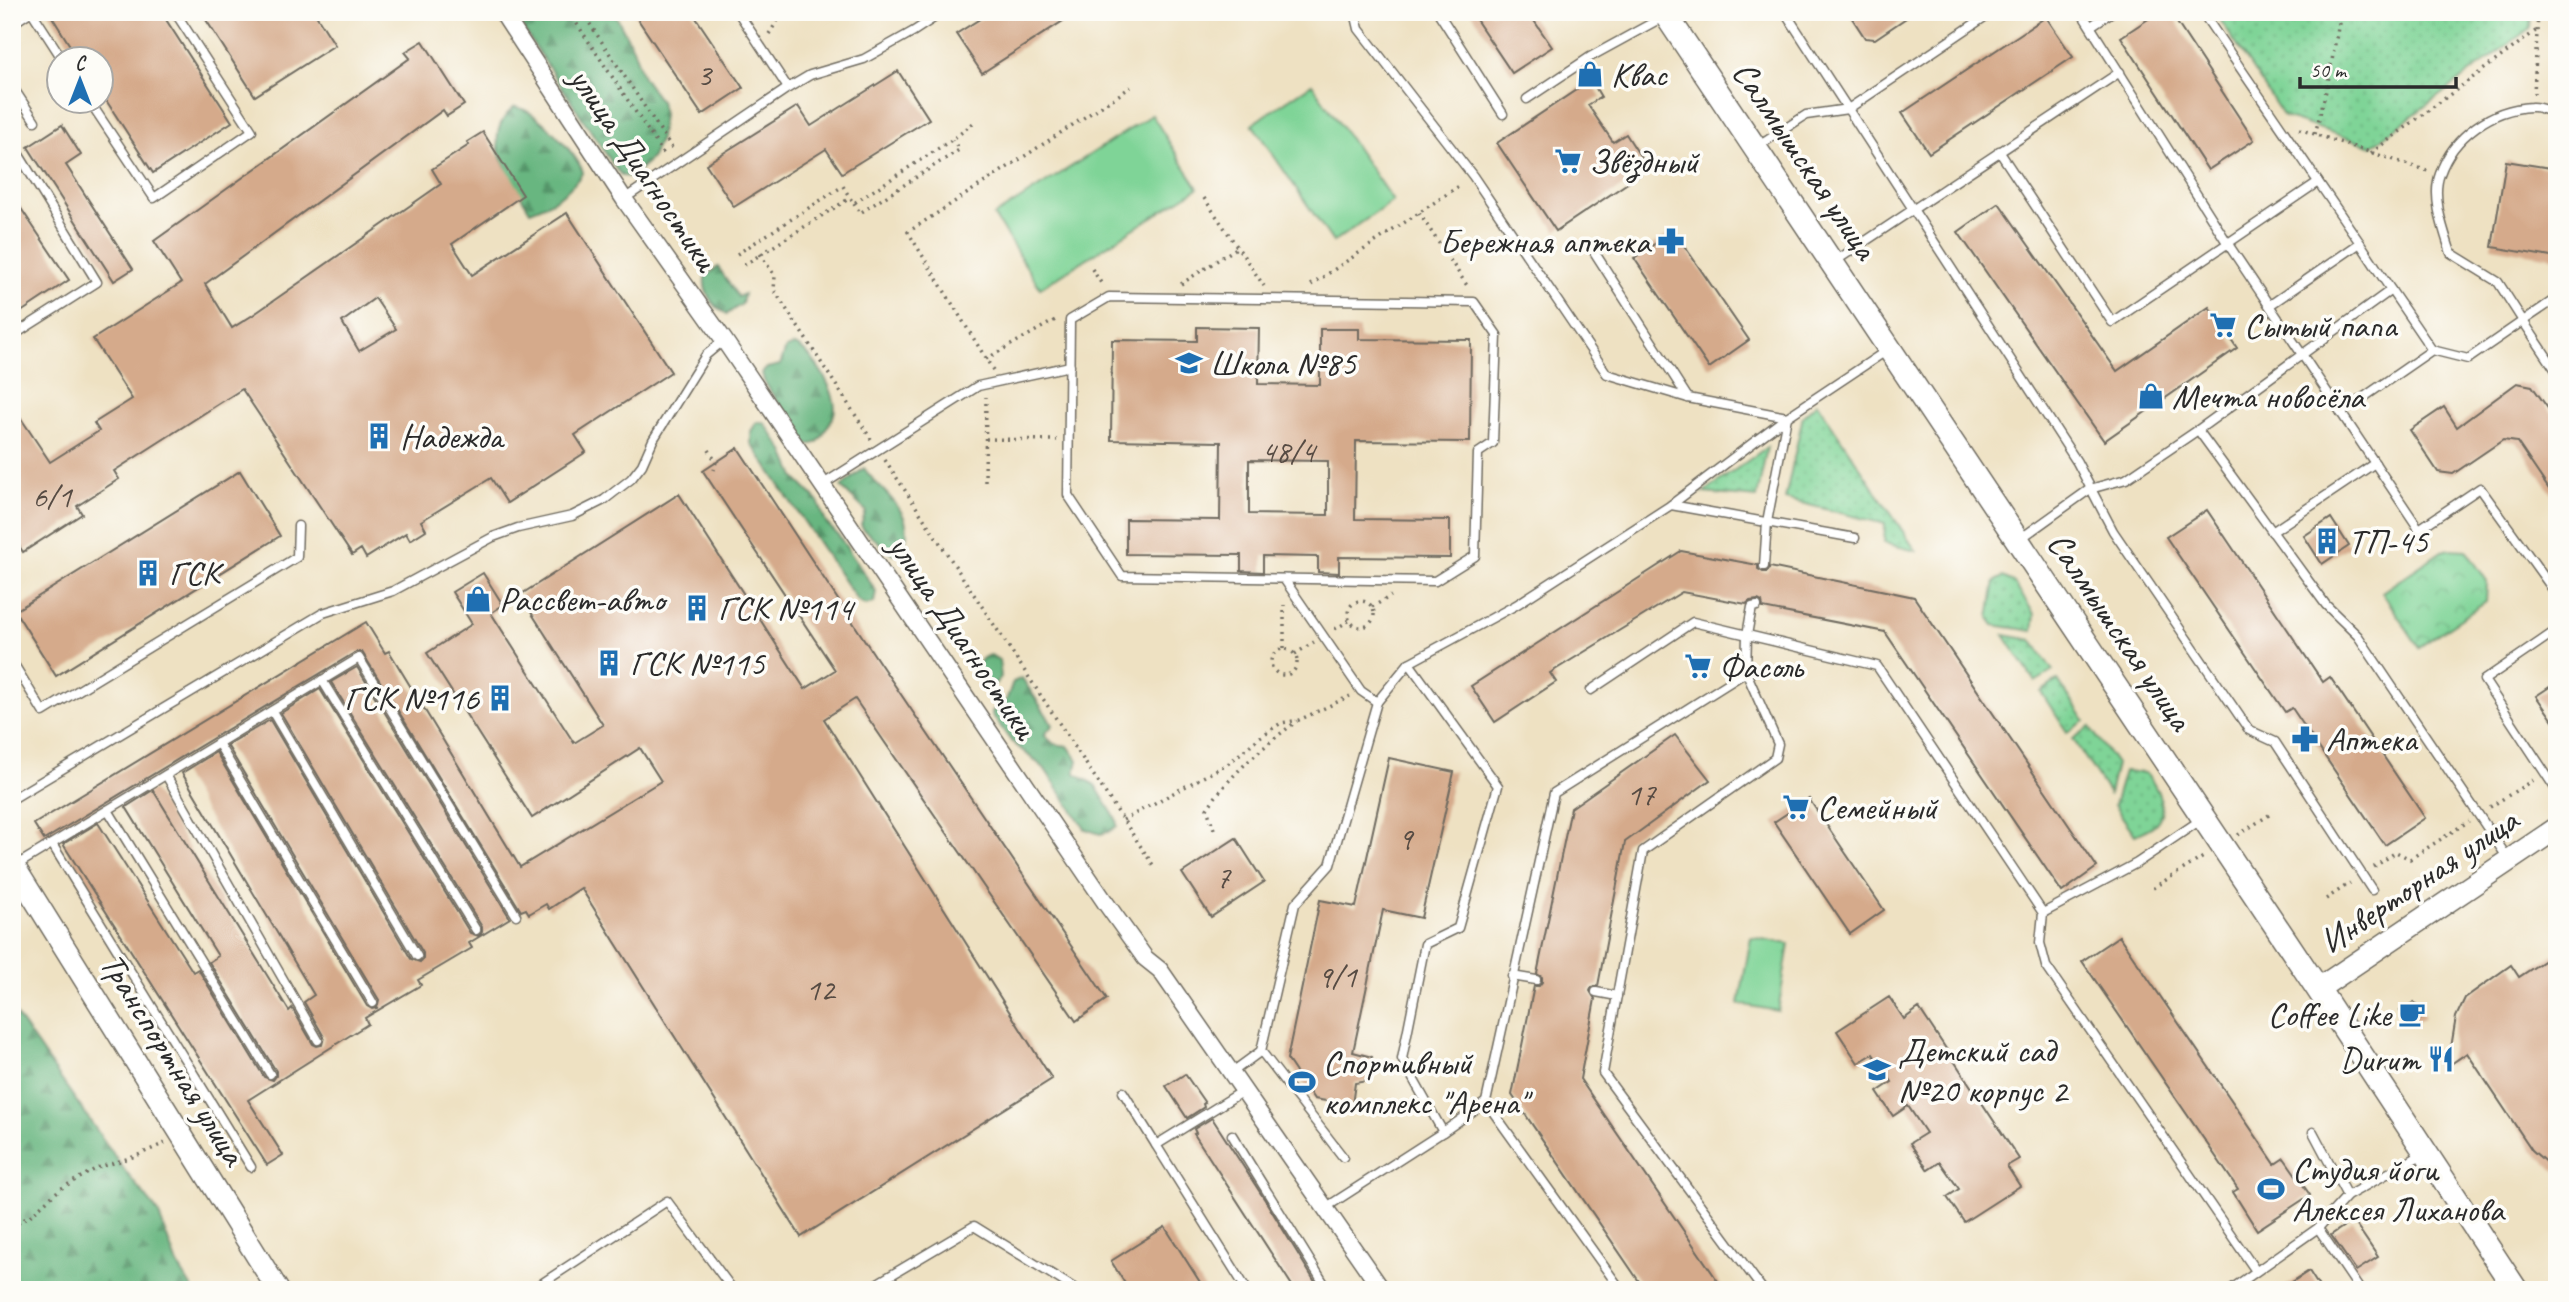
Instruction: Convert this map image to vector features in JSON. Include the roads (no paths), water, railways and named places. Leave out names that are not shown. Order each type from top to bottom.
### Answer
[{"type":"main road","name":"Салмышская улица","points":[[1665,14],[2318,989],[2516,1290]]},
{"type":"street","name":"улица Диагностики","points":[[502,12],[624,199],[724,340],[1105,902],[1145,958],[1160,970],[1382,1290]]},
{"type":"street","name":"Инверторная улица","points":[[2318,989],[2557,828]]},
{"type":"street","name":"Транспортная улица","points":[[13,864],[278,1290]]},
{"type":"lane","points":[[12,24],[31,12],[54,46]]},
{"type":"lane","points":[[99,116],[154,198],[253,131],[175,12]]},
{"type":"lane","points":[[738,12],[788,88]]},
{"type":"lane","points":[[624,199],[810,75],[864,58],[914,32],[943,12]]},
{"type":"lane","points":[[1355,12],[1359,29],[1473,176],[1606,374],[1688,398],[1787,417]]},
{"type":"lane","points":[[1438,12],[1503,114]]},
{"type":"lane","points":[[1785,12],[2077,462],[2112,531],[2249,730],[2275,742],[2372,890]]},
{"type":"lane","points":[[1755,148],[1806,115],[1848,109],[1992,12]]},
{"type":"lane","points":[[2081,12],[2228,244],[2419,529],[2480,488],[2557,595]]},
{"type":"lane","points":[[2091,26],[2112,12]]},
{"type":"lane","points":[[2202,12],[2432,350],[2468,359],[2557,298]]},
{"type":"lane","points":[[1527,99],[1590,57],[1665,14]]},
{"type":"lane","points":[[1832,263],[2120,72]]},
{"type":"lane","points":[[12,86],[35,121]]},
{"type":"lane","points":[[2557,114],[2533,106],[2497,113],[2458,141],[2439,175],[2438,212],[2451,253],[2498,282],[2557,372]]},
{"type":"lane","points":[[12,336],[97,282],[16,150]]},
{"type":"lane","points":[[1999,151],[2112,322],[2318,182]]},
{"type":"lane","points":[[2270,305],[2360,243]]},
{"type":"lane","points":[[1593,250],[1688,398]]},
{"type":"lane","points":[[2017,541],[2090,489],[2126,479],[2391,290]]},
{"type":"lane","points":[[1109,297],[1474,302],[1497,335],[1493,443],[1478,453],[1475,556],[1435,581],[1122,576],[1068,495],[1070,366],[1070,320],[1109,297]]},
{"type":"lane","points":[[12,799],[323,613],[393,591],[493,537],[572,516],[604,500],[631,479],[642,465],[653,440],[706,355],[724,340]]},
{"type":"lane","points":[[1231,1073],[1261,1051],[1294,904],[1330,865],[1377,702],[1409,663],[1516,605],[1671,505],[1787,417],[1889,349]]},
{"type":"lane","points":[[2341,413],[2432,350]]},
{"type":"lane","points":[[822,485],[978,387],[1070,366]]},
{"type":"lane","points":[[1764,566],[1767,522],[1787,417]]},
{"type":"lane","points":[[2198,430],[2326,605],[2358,636],[2509,860]]},
{"type":"lane","points":[[2272,532],[2375,463]]},
{"type":"lane","points":[[1671,505],[1855,538]]},
{"type":"lane","points":[[12,661],[43,712],[297,557],[298,526]]},
{"type":"lane","points":[[1284,579],[1361,691],[1377,702]]},
{"type":"lane","points":[[1757,606],[1752,607],[1745,672],[1777,744],[1775,758],[1643,851],[1603,1073],[1763,1290]]},
{"type":"lane","points":[[1591,690],[1693,622],[1877,666],[2043,914],[2040,943],[2046,966],[2256,1271]]},
{"type":"lane","points":[[2557,630],[2484,680],[2557,791]]},
{"type":"lane","points":[[13,864],[52,844],[359,658],[516,915]]},
{"type":"lane","points":[[1409,663],[1498,786],[1458,928],[1424,944],[1402,1059],[1443,1132]]},
{"type":"lane","points":[[1325,1209],[1486,1102],[1554,793],[1745,672]]},
{"type":"lane","points":[[322,680],[476,930]]},
{"type":"lane","points":[[272,711],[417,956]]},
{"type":"lane","points":[[218,743],[373,1003]]},
{"type":"lane","points":[[166,775],[318,1040]]},
{"type":"lane","points":[[108,810],[270,1074]]},
{"type":"lane","points":[[2043,914],[2137,863],[2203,818]]},
{"type":"lane","points":[[52,844],[251,1167]]},
{"type":"lane","points":[[1512,976],[1536,980]]},
{"type":"lane","points":[[1596,992],[1617,996]]},
{"type":"lane","points":[[1261,1051],[1343,1157]]},
{"type":"lane","points":[[1156,1145],[1243,1091]]},
{"type":"lane","points":[[1123,1092],[1247,1290]]},
{"type":"lane","points":[[1486,1102],[1621,1290]]},
{"type":"lane","points":[[2313,1132],[2347,1196]]},
{"type":"lane","points":[[1232,1135],[1328,1290]]},
{"type":"lane","points":[[2230,1290],[2318,1228],[2347,1196],[2426,1152]]},
{"type":"lane","points":[[532,1290],[667,1201],[733,1290]]},
{"type":"lane","points":[[866,1290],[974,1226],[1077,1290]]},
{"type":"lane","points":[[2318,1228],[2360,1290]]},
{"type":"place","name":"Квас","points":[[1590,74]]},
{"type":"place","name":"Звёздный","points":[[1568,161]]},
{"type":"place","name":"Бережная аптека","points":[[1671,241]]},
{"type":"place","name":"Сытый папа","points":[[2223,325]]},
{"type":"place","name":"Школа №85","points":[[1189,363]]},
{"type":"place","name":"Мечта новосёла","points":[[2151,396]]},
{"type":"place","name":"Надежда","points":[[379,436]]},
{"type":"place","name":"ТП-45","points":[[2327,541]]},
{"type":"place","name":"ГСК","points":[[148,573]]},
{"type":"place","name":"Рассвет-авто","points":[[478,599]]},
{"type":"place","name":"ГСК №114","points":[[697,608]]},
{"type":"place","name":"ГСК №115","points":[[609,663]]},
{"type":"place","name":"Фасоль","points":[[1698,666]]},
{"type":"place","name":"ГСК №116","points":[[500,698]]},
{"type":"place","name":"Аптека","points":[[2305,739]]},
{"type":"place","name":"Семейный","points":[[1796,807]]},
{"type":"place","name":"Coffee Like","points":[[2412,1014]]},
{"type":"place","name":"Durum","points":[[2441,1059]]},
{"type":"place","name":"Детский сад №20 корпус 2","points":[[1877,1070]]},
{"type":"place","name":"Спортивный комплекс \"Арена\"","points":[[1302,1082]]},
{"type":"place","name":"Студия йоги Алексея Лиханова","points":[[2271,1189]]}]
